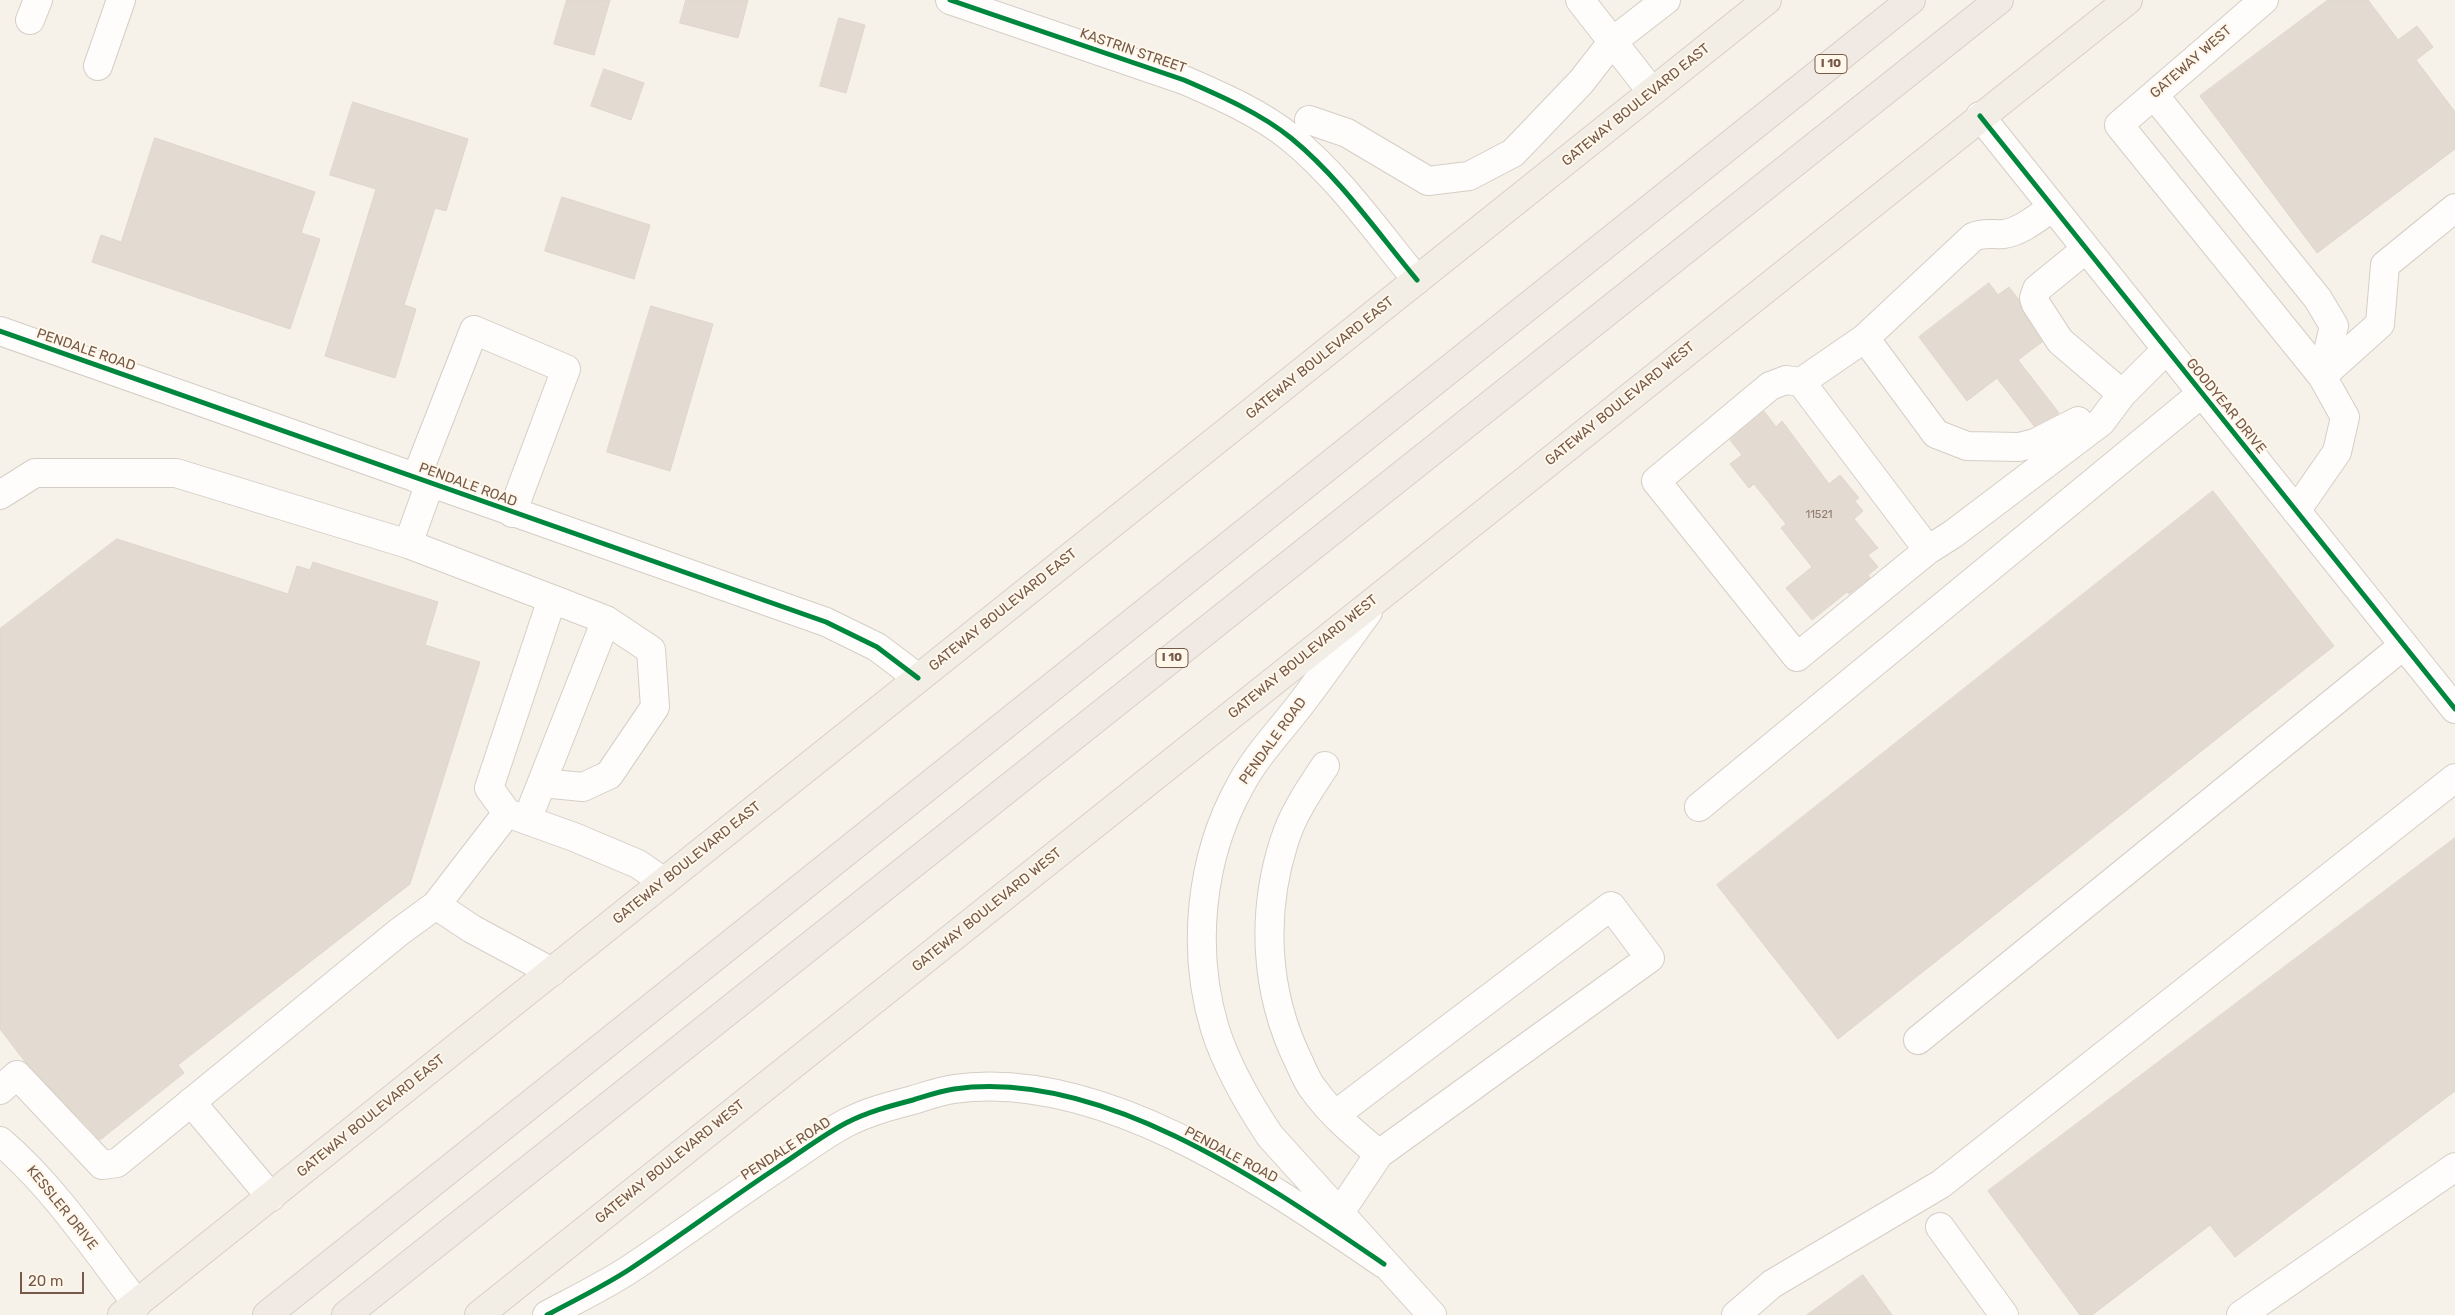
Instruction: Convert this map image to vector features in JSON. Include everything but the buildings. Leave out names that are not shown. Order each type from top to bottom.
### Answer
[{"type":"highway","name":"I 10","points":[[267,1315],[1911,0]]},
{"type":"highway","name":"I 10","points":[[346,1315],[1999,0]]},
{"type":"main road","name":"GATEWAY BOULEVARD WEST","points":[[479,1315],[1980,116],[2128,0]]},
{"type":"main road","name":"GATEWAY BOULEVARD EAST","points":[[130,1309],[1762,2]]},
{"type":"street","points":[[98,66],[121,0]]},
{"type":"street","name":"KASTRIN STREET","points":[[950,0],[1184,80],[1212,92],[1265,121],[1290,138],[1331,176],[1417,280]]},
{"type":"street","points":[[1580,0],[1652,92]]},
{"type":"street","points":[[1309,120],[1347,133],[1428,180],[1469,176],[1513,153],[1581,82],[1613,41],[1666,0]]},
{"type":"street","name":"GATEWAY WEST","points":[[2264,0],[2119,125],[2322,376]]},
{"type":"street","points":[[2154,95],[2318,299],[2334,326],[2322,376],[2344,417],[2337,452],[2296,511]]},
{"type":"street","name":"GOODYEAR DRIVE","points":[[1980,116],[2455,709]]},
{"type":"street","points":[[2053,207],[2015,231],[2005,234],[1981,234],[1974,237],[1865,338],[1801,382],[1786,380],[1770,386],[1656,481],[1797,657],[1928,550],[1953,534],[2101,422],[2122,394],[2166,349]]},
{"type":"street","points":[[2322,376],[2380,324],[2385,265],[2455,208]]},
{"type":"street","points":[[2086,249],[2037,288],[2034,298],[2060,341],[2122,394]]},
{"type":"street","points":[[408,544],[423,480],[474,330],[566,369],[512,513]]},
{"type":"street","name":"PENDALE ROAD","points":[[0,332],[826,622],[877,647],[918,678]]},
{"type":"street","points":[[1865,338],[1936,434],[1967,446],[2018,447],[2035,443],[2058,433],[2122,394]]},
{"type":"street","points":[[1801,382],[1928,550]]},
{"type":"street","points":[[1699,807],[2202,393]]},
{"type":"street","points":[[0,495],[35,473],[176,474],[408,544],[606,620],[650,650],[655,707],[608,775],[583,787],[542,783]]},
{"type":"street","name":"PENDALE ROAD","points":[[1379,597],[1240,785],[1217,835],[1205,890],[1202,918],[1208,1000],[1215,1029],[1233,1073],[1251,1108],[1270,1136],[1432,1315]]},
{"type":"street","points":[[552,599],[489,788],[517,817],[638,864],[664,882]]},
{"type":"street","points":[[0,1090],[17,1075],[102,1165],[117,1163],[399,932],[436,905],[517,817],[542,783],[606,620]]},
{"type":"street","points":[[1918,1040],[2404,645]]},
{"type":"street","points":[[1325,766],[1304,798],[1284,841],[1273,882],[1269,948],[1274,996],[1289,1041],[1313,1089],[1345,1126],[1379,1154]]},
{"type":"street","points":[[1736,1315],[1772,1284],[1941,1184],[2455,778]]},
{"type":"street","points":[[436,905],[472,929],[552,972]]},
{"type":"street","points":[[1335,1115],[1611,906],[1650,958],[1379,1154],[1339,1214]]},
{"type":"street","name":"PENDALE ROAD","points":[[548,1315],[628,1270],[846,1123],[882,1108],[954,1089],[997,1087],[1037,1090],[1060,1094],[1137,1119],[1223,1160],[1280,1194],[1384,1264]]},
{"type":"street","points":[[191,1102],[270,1197]]},
{"type":"street","name":"KESSLER DRIVE","points":[[0,1141],[22,1160],[64,1208],[130,1309]]},
{"type":"street","points":[[2241,1315],[2455,1167]]},
{"type":"street","points":[[1940,1227],[2004,1315]]},
{"type":"cycle path","points":[[950,0],[1184,80],[1253,113],[1291,138],[1326,170],[1417,280]]},
{"type":"cycle path","points":[[1980,116],[2455,709]]},
{"type":"cycle path","points":[[0,331],[826,622],[877,647],[918,678]]},
{"type":"cycle path","points":[[547,1315],[630,1269],[837,1128],[854,1119],[879,1110],[954,1089],[1010,1087],[1067,1096],[1125,1114],[1181,1139],[1236,1168],[1289,1200],[1384,1264]]}]
